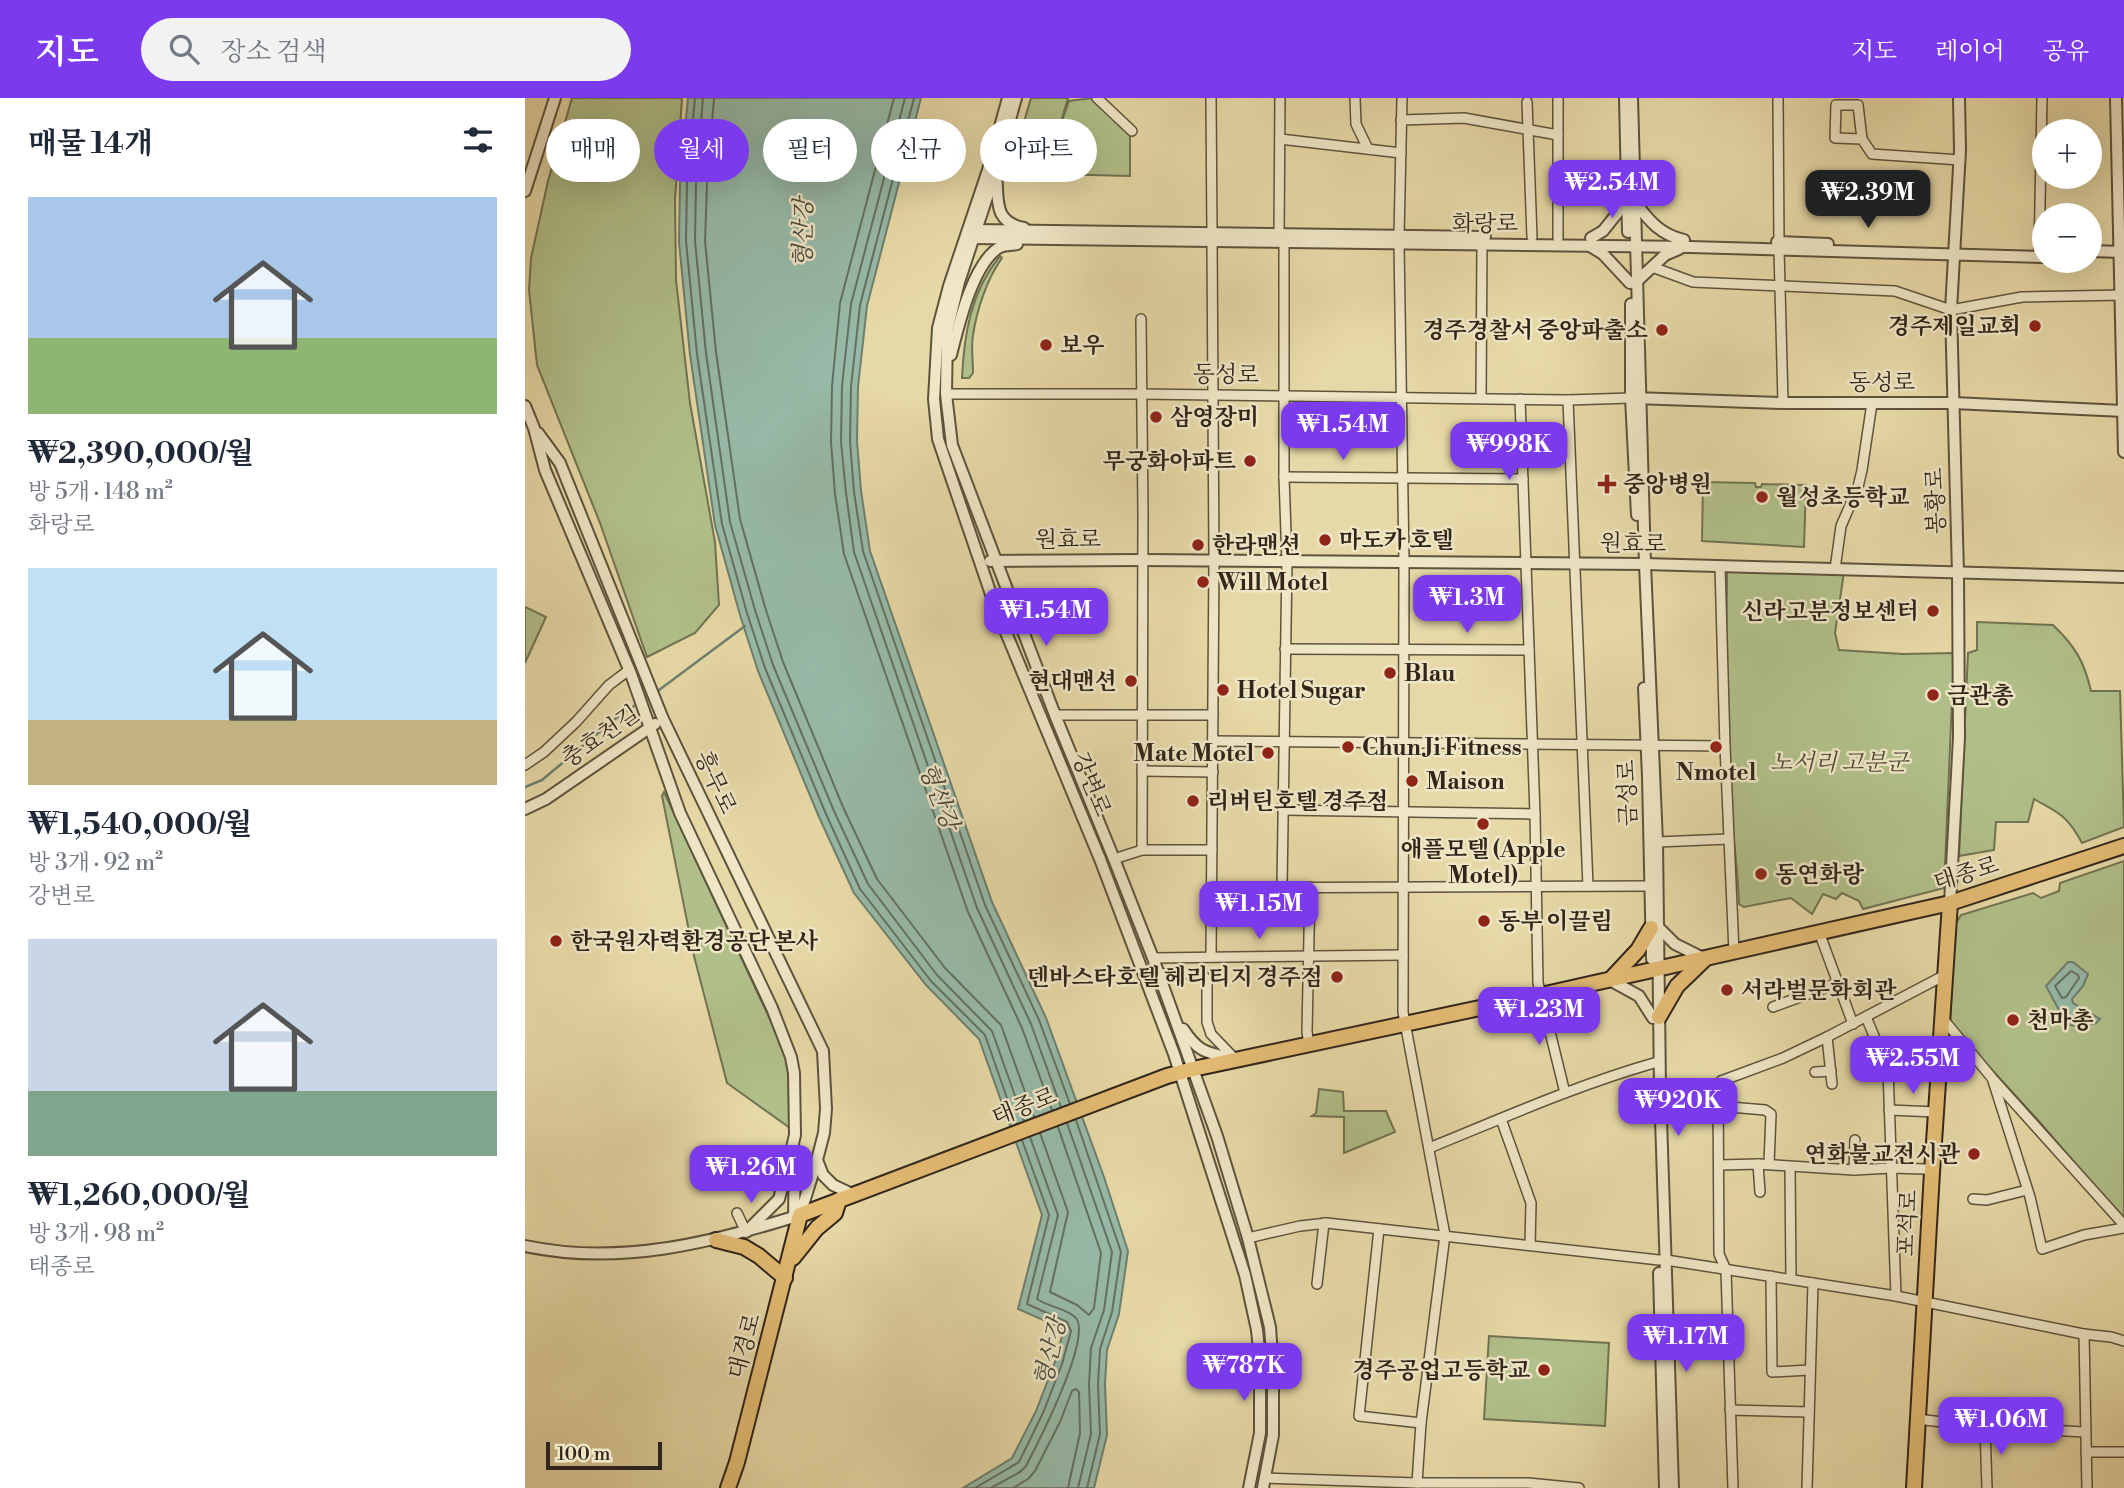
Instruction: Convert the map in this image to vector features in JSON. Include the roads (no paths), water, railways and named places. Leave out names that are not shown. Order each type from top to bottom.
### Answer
[{"type":"main road","name":"태종로","points":[[798,1217],[1180,1073],[1950,903],[2124,846]]},
{"type":"main road","name":"포석로","points":[[1914,1488],[1950,903]]},
{"type":"main road","points":[[1610,980],[1655,928]]},
{"type":"main road","points":[[1656,1018],[1677,986],[1705,958]]},
{"type":"main road","points":[[789,1262],[817,1228],[835,1213],[839,1200]]},
{"type":"main road","name":"대경로","points":[[728,1488],[785,1278],[798,1217]]},
{"type":"main road","points":[[716,1240],[744,1247],[785,1278]]},
{"type":"street","points":[[525,191],[555,98]]},
{"type":"street","name":"강변로","points":[[1008,98],[947,331],[947,375],[940,394],[951,445],[994,560],[1153,958],[1172,1013],[1180,1073],[1217,1136],[1248,1238],[1270,1328],[1273,1435],[1264,1483]]},
{"type":"street","name":"강변로","points":[[1010,119],[1016,98]]},
{"type":"street","points":[[1097,98],[1132,131]]},
{"type":"street","points":[[1211,98],[1214,560],[1211,957]]},
{"type":"street","points":[[1280,98],[1287,561],[1282,887]]},
{"type":"street","points":[[1355,98],[1356,124],[1368,149]]},
{"type":"street","points":[[1402,98],[1399,240],[1405,562],[1403,1012],[1445,1236],[1421,1423],[1417,1483]]},
{"type":"street","points":[[1558,98],[1558,237]]},
{"type":"street","name":"금성로","points":[[1625,98],[1634,282],[1642,564],[1657,842],[1655,970],[1661,1100],[1665,1488]]},
{"type":"street","name":"금성로","points":[[1631,201],[1632,98]]},
{"type":"street","points":[[1777,98],[1783,403]]},
{"type":"street","name":"봉황로","points":[[1950,903],[1959,737],[1951,310],[1960,160],[1959,98]]},
{"type":"street","name":"화랑로","points":[[2041,203],[2042,98]]},
{"type":"street","points":[[2116,98],[2121,187],[2124,452]]},
{"type":"street","points":[[1527,102],[1532,237]]},
{"type":"street","points":[[1861,139],[1835,138],[1836,105],[1858,105],[1861,139],[1872,154],[1960,160]]},
{"type":"street","points":[[1401,120],[1464,118],[1558,135]]},
{"type":"street","points":[[1280,139],[1401,153]]},
{"type":"street","name":"강변로","points":[[991,182],[950,286],[938,328],[938,439],[995,606],[1100,859],[1180,1073],[1245,1275],[1257,1330],[1260,1433],[1249,1488]]},
{"type":"street","points":[[996,182],[996,202],[1002,215],[1016,227],[1040,231]]},
{"type":"street","points":[[1631,201],[1654,226],[1687,244],[1674,250],[1634,282],[1589,241],[1603,231],[1631,201]]},
{"type":"street","name":"화랑로","points":[[971,234],[1040,231],[1212,238],[1399,240],[1558,237],[1589,241]]},
{"type":"street","name":"화랑로","points":[[971,234],[1050,240],[1212,238]]},
{"type":"street","points":[[947,375],[963,308],[982,265],[1000,247],[1017,243],[1041,244],[1050,240]]},
{"type":"street","name":"화랑로","points":[[1399,240],[1482,244],[1589,241],[2032,254]]},
{"type":"street","points":[[1481,398],[1482,244]]},
{"type":"street","points":[[2102,253],[2122,255]]},
{"type":"street","points":[[2102,257],[2122,255]]},
{"type":"street","points":[[1652,267],[1693,282],[1895,291],[1951,310],[2022,297],[2122,295]]},
{"type":"street","points":[[1141,319],[1142,560]]},
{"type":"street","name":"동성로","points":[[940,394],[1568,400],[1636,398],[1783,403],[1953,403],[2123,411]]},
{"type":"street","points":[[1520,399],[1533,745],[1538,983],[1565,1093]]},
{"type":"street","points":[[1568,400],[1588,886]]},
{"type":"street","points":[[1835,569],[1841,526],[1858,487],[1862,470],[1872,403]]},
{"type":"street","name":"흥무로","points":[[525,406],[545,470],[645,709],[680,813],[772,1008],[791,1057],[794,1073],[798,1217]]},
{"type":"street","name":"흥무로","points":[[534,428],[560,463],[663,719],[823,1051],[826,1109],[824,1133],[798,1217]]},
{"type":"street","points":[[1284,477],[1523,479]]},
{"type":"street","name":"원효로","points":[[980,563],[994,560],[1576,563],[2124,577]]},
{"type":"street","name":"강변로","points":[[1142,560],[1142,850]]},
{"type":"street","points":[[1720,566],[1734,952]]},
{"type":"street","points":[[1285,649],[1529,650]]},
{"type":"street","points":[[525,765],[576,722],[609,685],[630,672]]},
{"type":"street","points":[[1142,714],[1213,715]]},
{"type":"street","name":"강변로","points":[[1055,715],[1142,714]]},
{"type":"street","name":"충효천길","points":[[525,809],[558,791],[663,719]]},
{"type":"street","points":[[1213,741],[1650,746]]},
{"type":"street","name":"금성로","points":[[1650,746],[1725,747]]},
{"type":"street","name":"금성로","points":[[1650,746],[1650,886],[1655,928]]},
{"type":"street","points":[[1142,771],[1213,772]]},
{"type":"street","points":[[1283,810],[1535,814]]},
{"type":"street","name":"금성로","points":[[1657,842],[1729,839]]},
{"type":"street","points":[[1114,859],[1142,850],[1212,850]]},
{"type":"street","points":[[1212,888],[1650,886]]},
{"type":"street","points":[[1309,1044],[1307,956],[1310,887]]},
{"type":"street","points":[[1655,928],[1675,944],[1705,958]]},
{"type":"street","points":[[1819,932],[1853,1024]]},
{"type":"street","points":[[1153,958],[1403,955]]},
{"type":"street","points":[[1158,974],[1205,975],[1207,1022],[1211,1034],[1235,1060]]},
{"type":"street","points":[[1733,1488],[1726,1270],[1719,1254],[1718,1085],[1721,1080],[1783,1058],[1827,1037],[1945,975]]},
{"type":"street","points":[[1610,980],[1639,996],[1656,1018]]},
{"type":"street","points":[[1773,1007],[1838,983]]},
{"type":"street","points":[[1172,1013],[1177,1016],[1191,1041],[1202,1051],[1235,1060]]},
{"type":"street","points":[[1867,1017],[1888,1069],[1896,1296]]},
{"type":"street","points":[[1943,1019],[1992,1079],[2124,1227]]},
{"type":"street","points":[[1827,1037],[1832,1084]]},
{"type":"street","name":"금성로","points":[[1657,1043],[1654,1063],[1673,1488]]},
{"type":"street","points":[[1882,1053],[1917,1049]]},
{"type":"street","points":[[1429,1148],[1617,1073],[1654,1063]]},
{"type":"street","points":[[1815,1072],[1831,1071]]},
{"type":"street","points":[[1992,1079],[2027,1190],[2042,1249],[2084,1235],[2124,1227]]},
{"type":"street","points":[[1661,1100],[1717,1092]]},
{"type":"street","points":[[1718,1106],[1765,1110],[1771,1114],[1760,1192]]},
{"type":"street","points":[[1889,1110],[1936,1112]]},
{"type":"street","points":[[1501,1119],[1531,1203],[1530,1245]]},
{"type":"street","name":"흥무로","points":[[746,1232],[779,1199],[795,1135]]},
{"type":"street","points":[[1854,1170],[1856,1140]]},
{"type":"street","points":[[817,1160],[823,1175],[833,1185],[854,1195]]},
{"type":"street","points":[[1719,1165],[1764,1164],[1854,1170],[1925,1169],[1932,1172]]},
{"type":"street","points":[[1790,1167],[1791,1279]]},
{"type":"street","points":[[1973,1199],[1987,1200],[2027,1190]]},
{"type":"street","points":[[737,1213],[746,1232]]},
{"type":"street","name":"태종로","points":[[525,1245],[559,1252],[606,1254],[657,1250],[716,1240],[798,1217]]},
{"type":"street","points":[[1317,1284],[1324,1223]]},
{"type":"street","points":[[1248,1238],[1324,1223],[1663,1260],[1896,1296],[2124,1341]]},
{"type":"street","points":[[1379,1229],[1359,1416],[1421,1423]]},
{"type":"street","points":[[1771,1276],[1772,1372],[1810,1370]]},
{"type":"street","points":[[1807,1488],[1812,1283]]},
{"type":"street","points":[[1257,1330],[1270,1328]]},
{"type":"street","points":[[2084,1334],[2087,1488]]},
{"type":"street","points":[[1730,1410],[1809,1414]]},
{"type":"street","points":[[1917,1419],[1985,1427],[2085,1432]]},
{"type":"street","points":[[1985,1427],[1987,1488]]},
{"type":"street","points":[[2086,1452],[2124,1452]]},
{"type":"street","points":[[1252,1476],[1264,1483],[1528,1483],[1579,1488]]},
{"type":"water","name":"형산강","points":[[688,98],[921,98],[916,119],[871,119],[871,182],[899,182],[867,306],[858,387],[857,441],[861,491],[870,551],[992,902],[1046,1018],[1128,1251],[1119,1314],[1107,1350],[1107,1435],[1094,1488],[963,1488],[1012,1458],[1036,1411],[1055,1362],[1064,1329],[1018,1309],[1042,1215],[979,1039],[926,985],[854,893],[758,671],[715,525],[690,355],[679,242],[680,182],[749,182],[749,119],[686,119]]},
{"type":"water","points":[[2068,962],[2073,962],[2088,974],[2083,986],[2072,999],[2073,1003],[2100,1019],[2096,1023],[2067,1025],[2060,1020],[2059,1010],[2046,986]]},
{"type":"waterway","points":[[655,693],[745,626]]},
{"type":"waterway","points":[[525,787],[542,780],[637,704]]},
{"type":"place","name":"경주제일교회","points":[[2035,326]]},
{"type":"place","name":"경주경찰서 중앙파출소","points":[[1662,330]]},
{"type":"place","name":"보우","points":[[1046,345]]},
{"type":"place","name":"삼영장미","points":[[1156,417]]},
{"type":"place","name":"무궁화아파트","points":[[1250,461]]},
{"type":"place","name":"중앙병원","points":[[1607,484]]},
{"type":"place","name":"월성초등학교","points":[[1762,497]]},
{"type":"place","name":"마도카 호텔","points":[[1325,540]]},
{"type":"place","name":"한라맨션","points":[[1198,545]]},
{"type":"place","name":"Will Motel","points":[[1203,582]]},
{"type":"place","name":"신라고분정보센터","points":[[1933,611]]},
{"type":"place","name":"Blau","points":[[1390,673]]},
{"type":"place","name":"현대맨션","points":[[1131,681]]},
{"type":"place","name":"Hotel Sugar","points":[[1223,690]]},
{"type":"place","name":"금관총","points":[[1933,695]]},
{"type":"place","name":"Chun Ji Fitness","points":[[1348,747]]},
{"type":"place","name":"Nmotel","points":[[1716,747]]},
{"type":"place","name":"Mate Motel","points":[[1268,753]]},
{"type":"place","name":"Maison","points":[[1412,781]]},
{"type":"place","name":"리버틴호텔 경주점","points":[[1193,801]]},
{"type":"place","name":"애플모텔 (Apple Motel)","points":[[1483,824]]},
{"type":"place","name":"동연화랑","points":[[1761,874]]},
{"type":"place","name":"동부 이끌림","points":[[1484,921]]},
{"type":"place","name":"한국원자력환경공단 본사","points":[[556,941]]},
{"type":"place","name":"덴바스타호텔 헤리티지 경주점","points":[[1337,977]]},
{"type":"place","name":"서라벌문화회관","points":[[1727,990]]},
{"type":"place","name":"천마총","points":[[2013,1020]]},
{"type":"place","name":"연화불교전시관","points":[[1974,1154]]},
{"type":"place","name":"경주공업고등학교","points":[[1544,1370]]},
{"type":"park label","name":"노서리 고분군","points":[[1839,762]]}]
